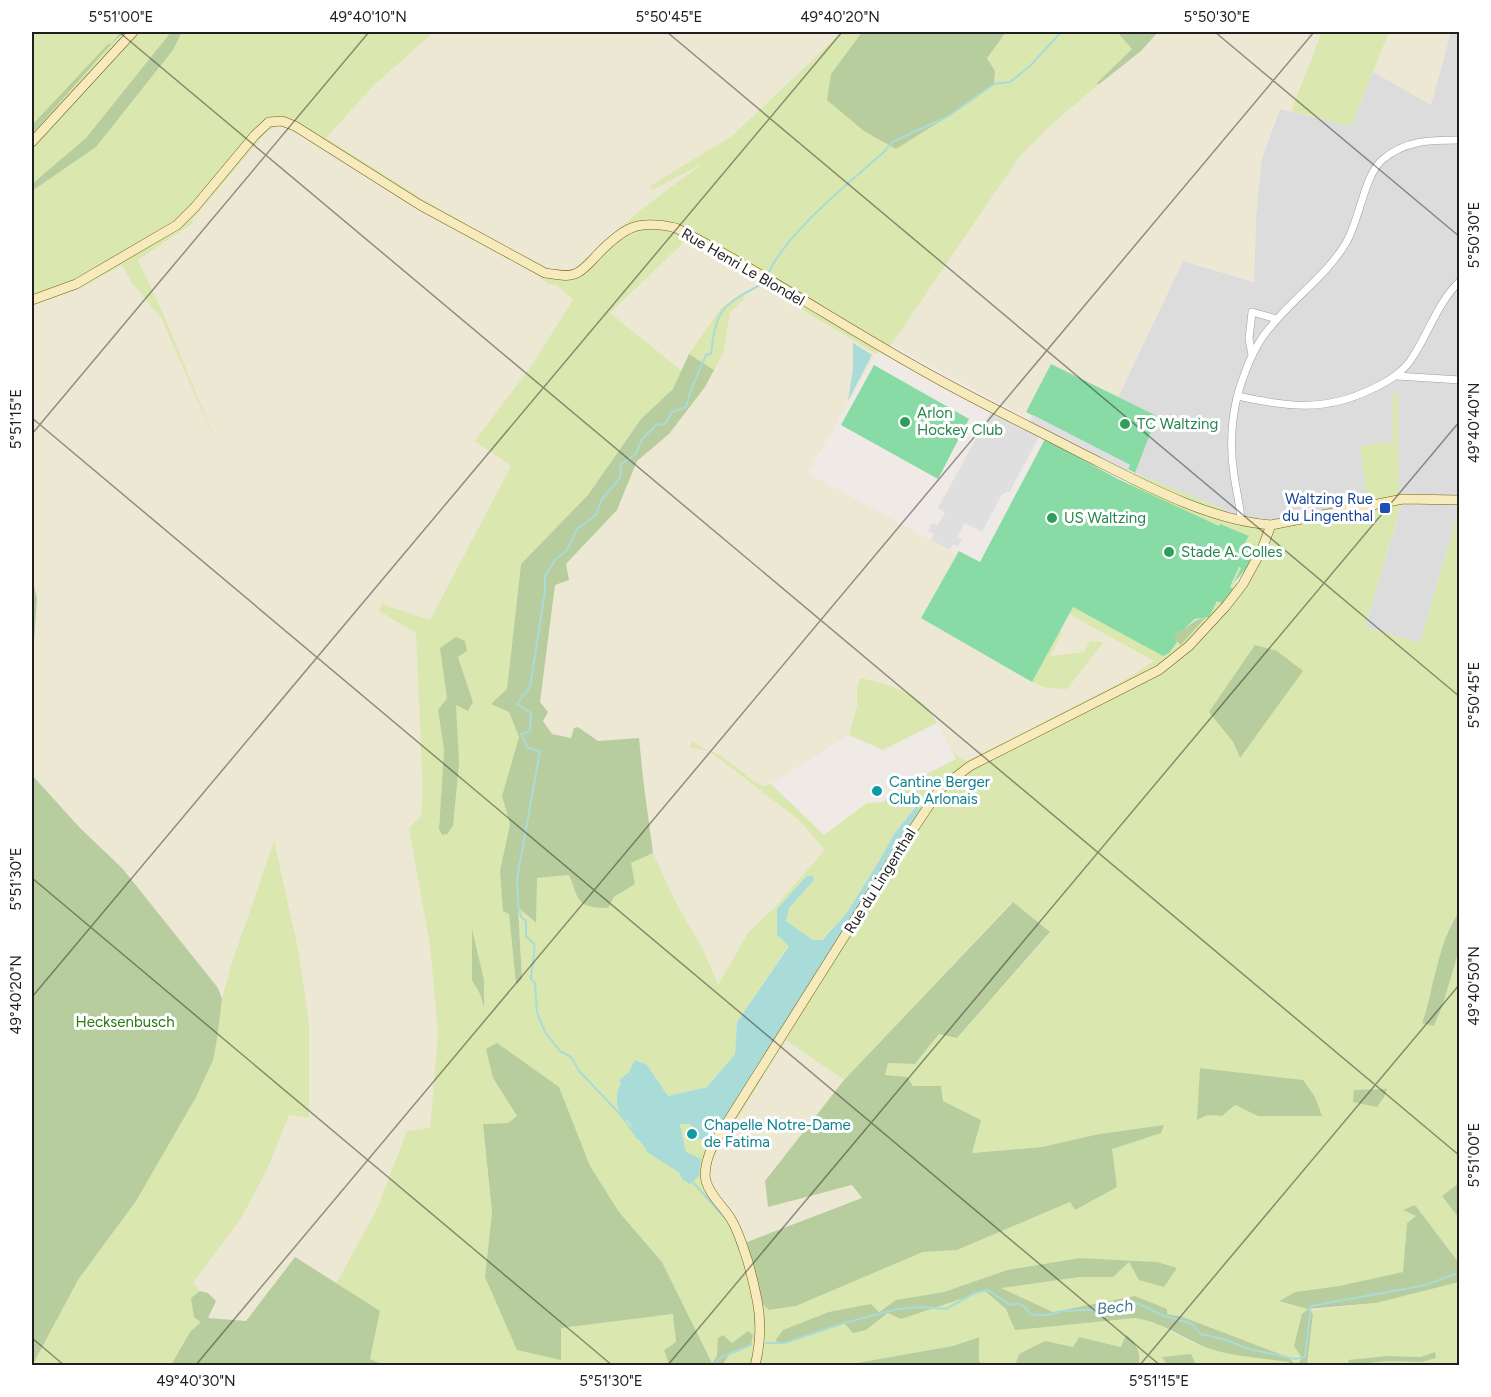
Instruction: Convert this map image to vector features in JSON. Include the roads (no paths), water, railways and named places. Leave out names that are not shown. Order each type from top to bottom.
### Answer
[{"type":"street","points":[[32,142],[133,32]]},
{"type":"street","name":"Rue Henri Le Blondel","points":[[32,300],[76,284],[177,225],[195,207],[255,135],[269,122],[282,121],[295,126],[420,205],[545,273],[566,276],[577,273],[623,231],[635,225],[645,223],[676,228],[935,378],[1137,481],[1183,502],[1241,520]]},
{"type":"street","points":[[1460,140],[1422,140],[1400,147],[1382,160],[1372,174],[1359,216],[1338,256],[1324,274],[1277,319],[1263,336],[1252,356],[1238,396],[1231,436],[1241,520],[1271,525],[1403,500],[1460,500]]},
{"type":"street","points":[[1238,396],[1291,406],[1328,405],[1363,394],[1396,376],[1414,356],[1438,308],[1450,290],[1460,281]]},
{"type":"street","points":[[1252,356],[1249,339],[1252,312],[1277,319]]},
{"type":"street","points":[[1396,376],[1460,380]]},
{"type":"street","name":"Rue du Lingenthal","points":[[755,1365],[760,1323],[759,1301],[742,1244],[732,1220],[710,1192],[706,1178],[708,1156],[713,1146],[890,864],[940,789],[970,766],[1159,670],[1189,646],[1237,591],[1262,549],[1271,525]]},
{"type":"water","points":[[853,343],[872,355],[848,401],[853,369]]},
{"type":"water","points":[[916,806],[921,809],[712,1140],[698,1139],[691,1124],[680,1124],[686,1152],[701,1159],[699,1176],[690,1184],[682,1179],[678,1170],[648,1152],[633,1132],[630,1123],[621,1115],[617,1105],[617,1092],[621,1083],[619,1080],[629,1072],[635,1060],[647,1065],[668,1096],[707,1087],[735,1054],[737,1022],[789,946],[777,935],[777,909],[807,876],[813,876],[814,880],[789,908],[786,921],[813,940],[822,940],[846,914],[894,834]]},
{"type":"waterway","points":[[768,274],[777,258],[804,225],[892,142],[947,117],[994,84],[1010,82],[1030,66],[1061,32]]},
{"type":"waterway","points":[[638,1139],[621,1115],[579,1071],[571,1057],[560,1051],[545,1032],[537,1012],[535,983],[531,979],[534,944],[526,936],[526,921],[521,917],[517,879],[540,751],[528,748],[521,734],[530,731],[531,713],[517,704],[530,687],[545,591],[545,576],[555,560],[567,550],[577,529],[596,515],[602,499],[620,478],[621,464],[636,454],[642,439],[656,425],[665,424],[672,412],[686,407],[706,355],[711,354],[715,327],[723,310],[738,297],[762,284]]},
{"type":"waterway","points":[[647,1151],[680,1172]]},
{"type":"waterway","points":[[690,1179],[726,1219]]},
{"type":"waterway","points":[[732,1229],[739,1249]]},
{"type":"waterway","name":"Bech","points":[[766,1343],[784,1343],[844,1323],[898,1309],[921,1307],[946,1309],[975,1293],[988,1290],[1010,1305],[1020,1304],[1030,1314],[1038,1315],[1139,1304],[1162,1315],[1192,1324],[1200,1334],[1223,1339],[1249,1349],[1295,1359],[1305,1357],[1311,1306],[1426,1285],[1460,1272]]},
{"type":"waterway","points":[[755,1318],[755,1325]]},
{"type":"waterway","name":"Bech","points":[[711,1366],[722,1357],[751,1345]]},
{"type":"place","name":"Arlon Hockey Club","points":[[905,422]]},
{"type":"place","name":"TC Waltzing","points":[[1125,424]]},
{"type":"place","name":"Waltzing Rue du Lingenthal","points":[[1385,508]]},
{"type":"place","name":"US Waltzing","points":[[1052,518]]},
{"type":"place","name":"Stade A. Colles","points":[[1169,552]]},
{"type":"place","name":"Cantine Berger Club Arlonais","points":[[877,791]]},
{"type":"place","name":"Chapelle Notre-Dame de Fatima","points":[[692,1134]]},
{"type":"park label","name":"Hecksenbusch","points":[[125,1022]]}]
